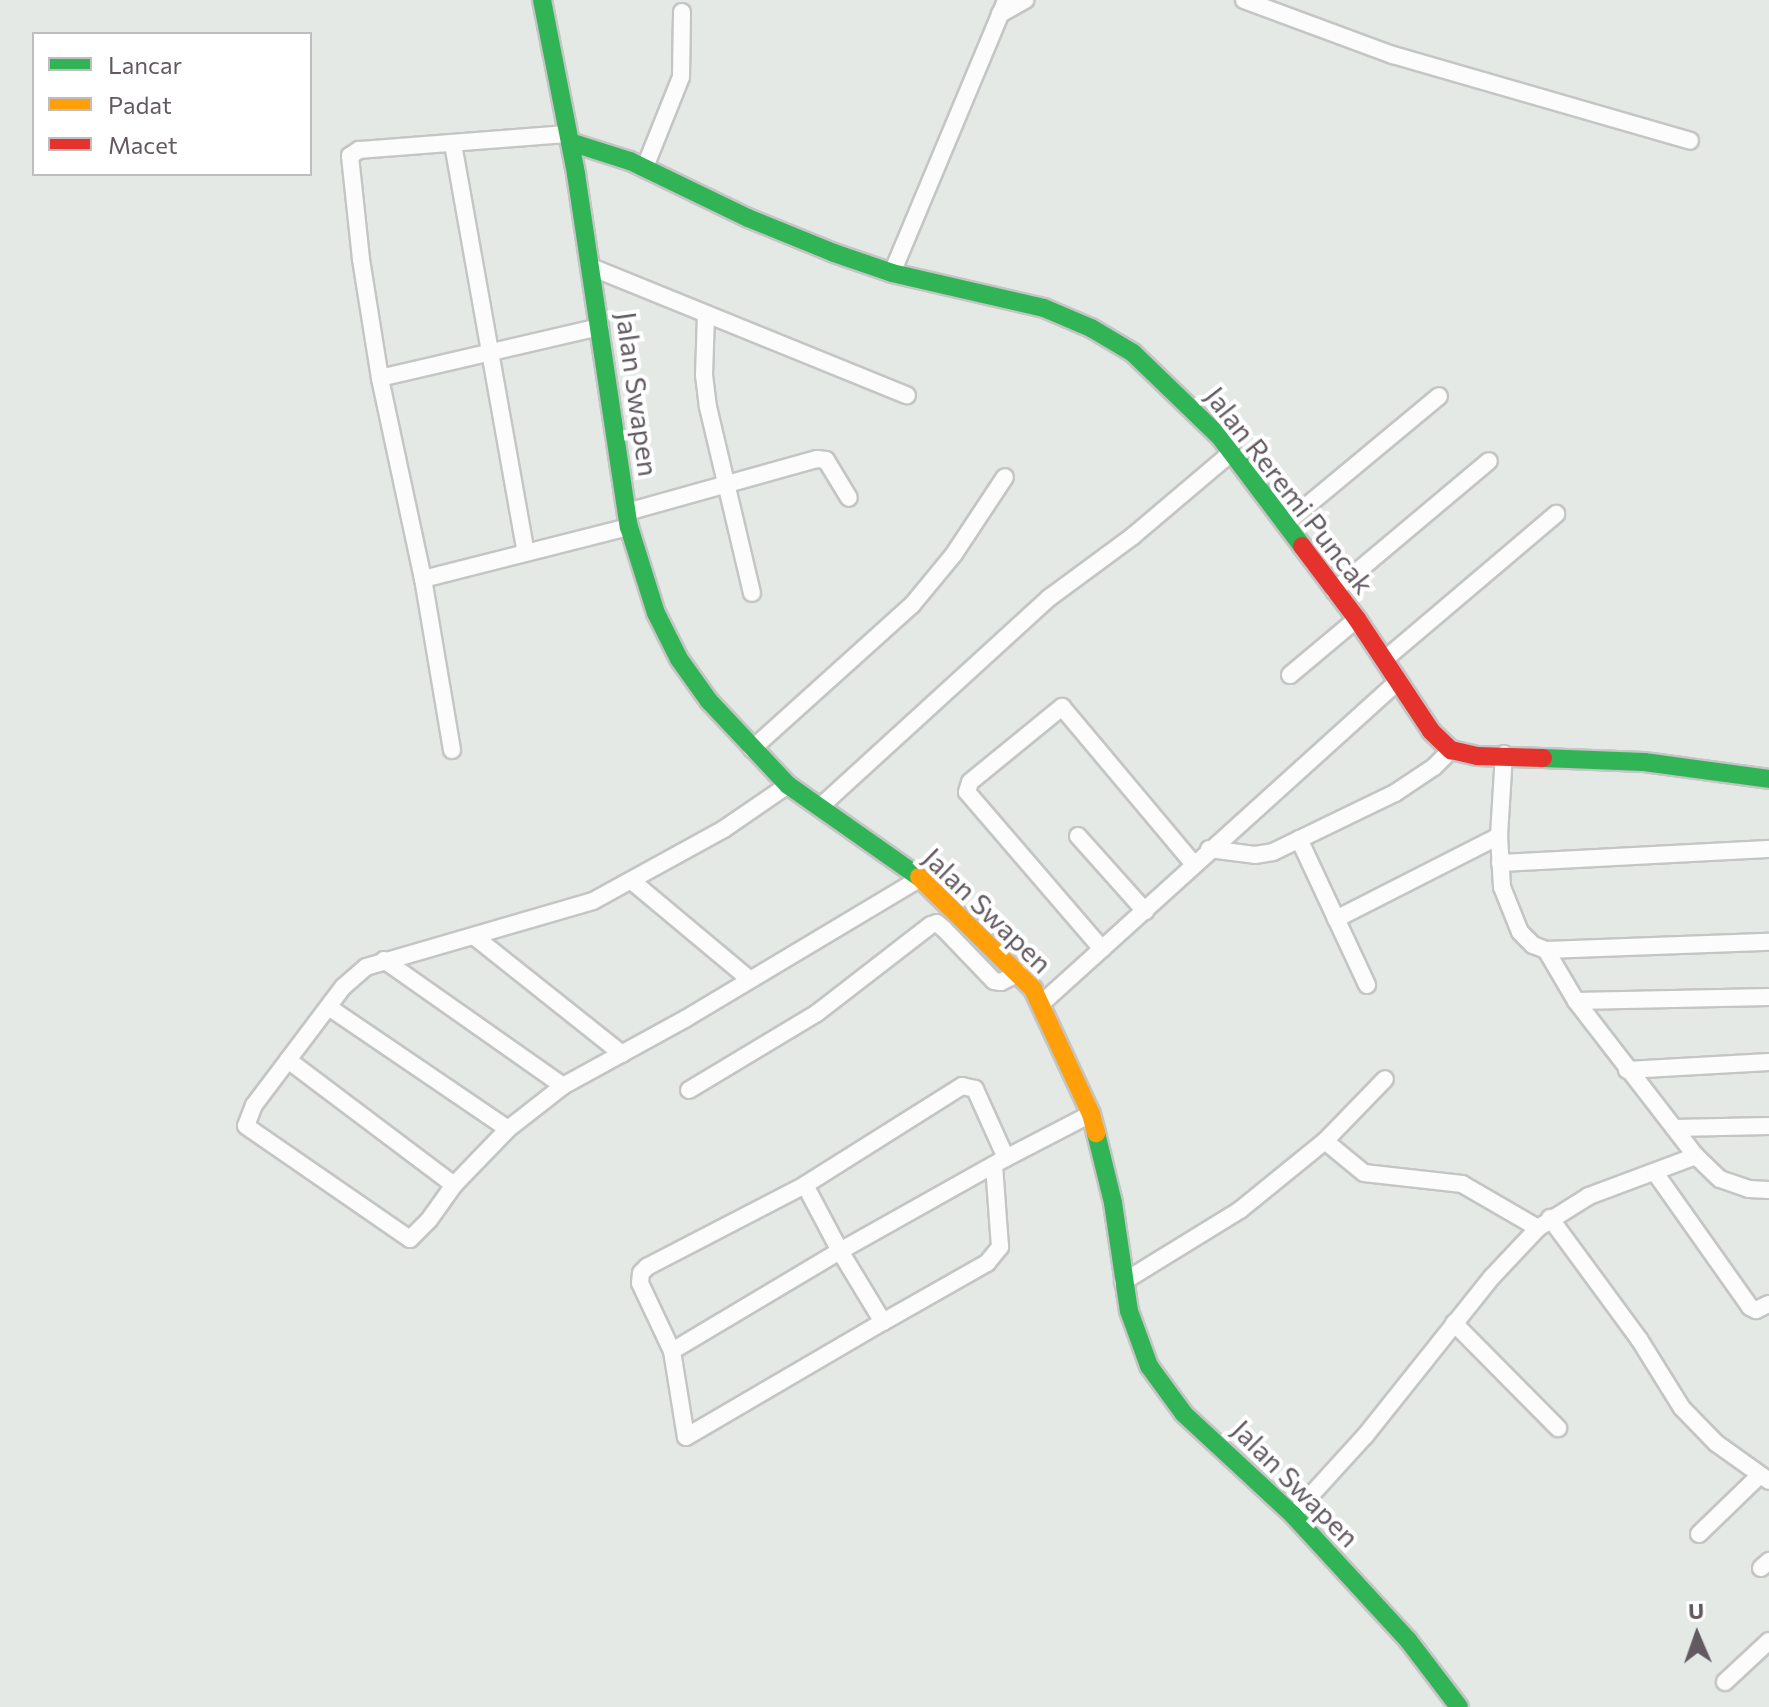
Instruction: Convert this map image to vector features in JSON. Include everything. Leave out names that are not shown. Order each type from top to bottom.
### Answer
[{"type":"main road","points":[[542,0],[576,174],[610,154]]},
{"type":"main road","name":"Jalan Reremi Puncak","points":[[569,138],[645,167],[748,218],[892,273],[1044,308],[1091,328],[1133,353],[1155,372],[1231,453],[1357,619],[1431,731],[1451,750]]},
{"type":"main road","name":"Jalan Swapen","points":[[576,174],[628,520],[656,613],[679,659],[752,749],[788,785],[921,878],[1019,973],[1042,1003],[1091,1114],[1113,1203],[1123,1282],[1136,1336],[1164,1388],[1184,1414],[1293,1515],[1408,1640],[1459,1707]]},
{"type":"main road","points":[[1451,750],[1477,756],[1504,754],[1644,762],[1769,779]]},
{"type":"street","points":[[892,273],[1003,7],[1025,0]]},
{"type":"street","points":[[1244,0],[1393,55],[1690,141]]},
{"type":"street","points":[[645,167],[681,77],[682,12]]},
{"type":"street","points":[[452,750],[423,579],[380,378],[361,259],[350,156],[359,150],[569,138]]},
{"type":"street","points":[[453,144],[526,553]]},
{"type":"street","points":[[591,267],[907,395]]},
{"type":"street","points":[[706,315],[704,375],[752,593]]},
{"type":"street","points":[[380,378],[600,327]]},
{"type":"street","points":[[1285,524],[1439,396]]},
{"type":"street","points":[[820,807],[1049,598],[1133,536],[1231,453]]},
{"type":"street","points":[[423,579],[526,553],[726,485],[822,459],[849,498]]},
{"type":"street","points":[[1334,591],[1489,461]]},
{"type":"street","points":[[752,749],[919,597],[954,554],[1005,477]]},
{"type":"street","points":[[1384,660],[1556,514]]},
{"type":"street","points":[[1290,675],[1357,619]]},
{"type":"street","points":[[1042,1003],[1145,911],[1193,863],[1399,680]]},
{"type":"street","points":[[1102,949],[967,792],[970,782],[1062,707],[1193,863]]},
{"type":"street","points":[[1209,849],[1266,854],[1411,784],[1451,750]]},
{"type":"street","points":[[1504,754],[1499,836],[1504,897],[1526,940],[1546,950],[1769,942]]},
{"type":"street","points":[[788,785],[724,829],[633,882],[547,917],[384,960],[353,976],[248,1114],[246,1123],[251,1131],[404,1238],[416,1235],[454,1185],[508,1129],[563,1086],[921,878]]},
{"type":"street","points":[[1078,836],[1145,911]]},
{"type":"street","points":[[1336,919],[1499,836]]},
{"type":"street","points":[[1299,839],[1367,985]]},
{"type":"street","points":[[1500,863],[1769,849]]},
{"type":"street","points":[[633,882],[748,978]]},
{"type":"street","points":[[689,1090],[817,1013],[931,925],[937,923],[944,929],[994,981],[1001,982],[1019,973]]},
{"type":"street","points":[[475,937],[622,1054]]},
{"type":"street","points":[[1546,950],[1576,1001],[1696,1156],[1720,1179],[1736,1186],[1769,1190]]},
{"type":"street","points":[[384,960],[563,1086]]},
{"type":"street","points":[[1576,1001],[1769,997]]},
{"type":"street","points":[[330,1008],[508,1129]]},
{"type":"street","points":[[288,1060],[454,1185]]},
{"type":"street","points":[[1627,1070],[1769,1062]]},
{"type":"street","points":[[1123,1282],[1240,1210],[1325,1141],[1385,1079]]},
{"type":"street","points":[[967,1085],[975,1089],[1000,1162],[1000,1240],[997,1253],[987,1263],[688,1437],[683,1436],[672,1351],[643,1292],[641,1273],[805,1185],[967,1085]]},
{"type":"street","points":[[672,1351],[840,1251],[1091,1114]]},
{"type":"street","points":[[1674,1128],[1769,1126]]},
{"type":"street","points":[[1325,1141],[1364,1173],[1462,1184],[1544,1223],[1639,1339],[1682,1408],[1716,1443],[1764,1478],[1699,1534]]},
{"type":"street","points":[[1293,1515],[1365,1436],[1454,1323],[1544,1223],[1589,1196],[1656,1174],[1696,1156]]},
{"type":"street","points":[[1656,1174],[1750,1307],[1756,1310],[1769,1304]]},
{"type":"street","points":[[805,1185],[883,1322]]},
{"type":"street","points":[[1454,1323],[1558,1428]]},
{"type":"street","points":[[1725,1682],[1769,1641]]},
{"type":"traffic: fast","points":[[542,0],[576,174],[629,527],[656,613],[679,659],[709,701],[788,785],[919,877]]},
{"type":"traffic: fast","points":[[570,142],[630,161],[748,218],[834,253],[892,273],[1044,308],[1091,328],[1133,353],[1220,437],[1302,546]]},
{"type":"traffic: fast","points":[[1543,758],[1644,762],[1769,779]]},
{"type":"traffic: fast","points":[[1096,1133],[1113,1203],[1129,1311],[1149,1366],[1184,1414],[1293,1515],[1408,1640],[1459,1707]]},
{"type":"traffic: slow","points":[[919,877],[1033,989],[1091,1114],[1096,1133]]},
{"type":"traffic: jam","points":[[1302,546],[1357,619],[1431,731],[1451,750],[1477,756],[1543,758]]}]
